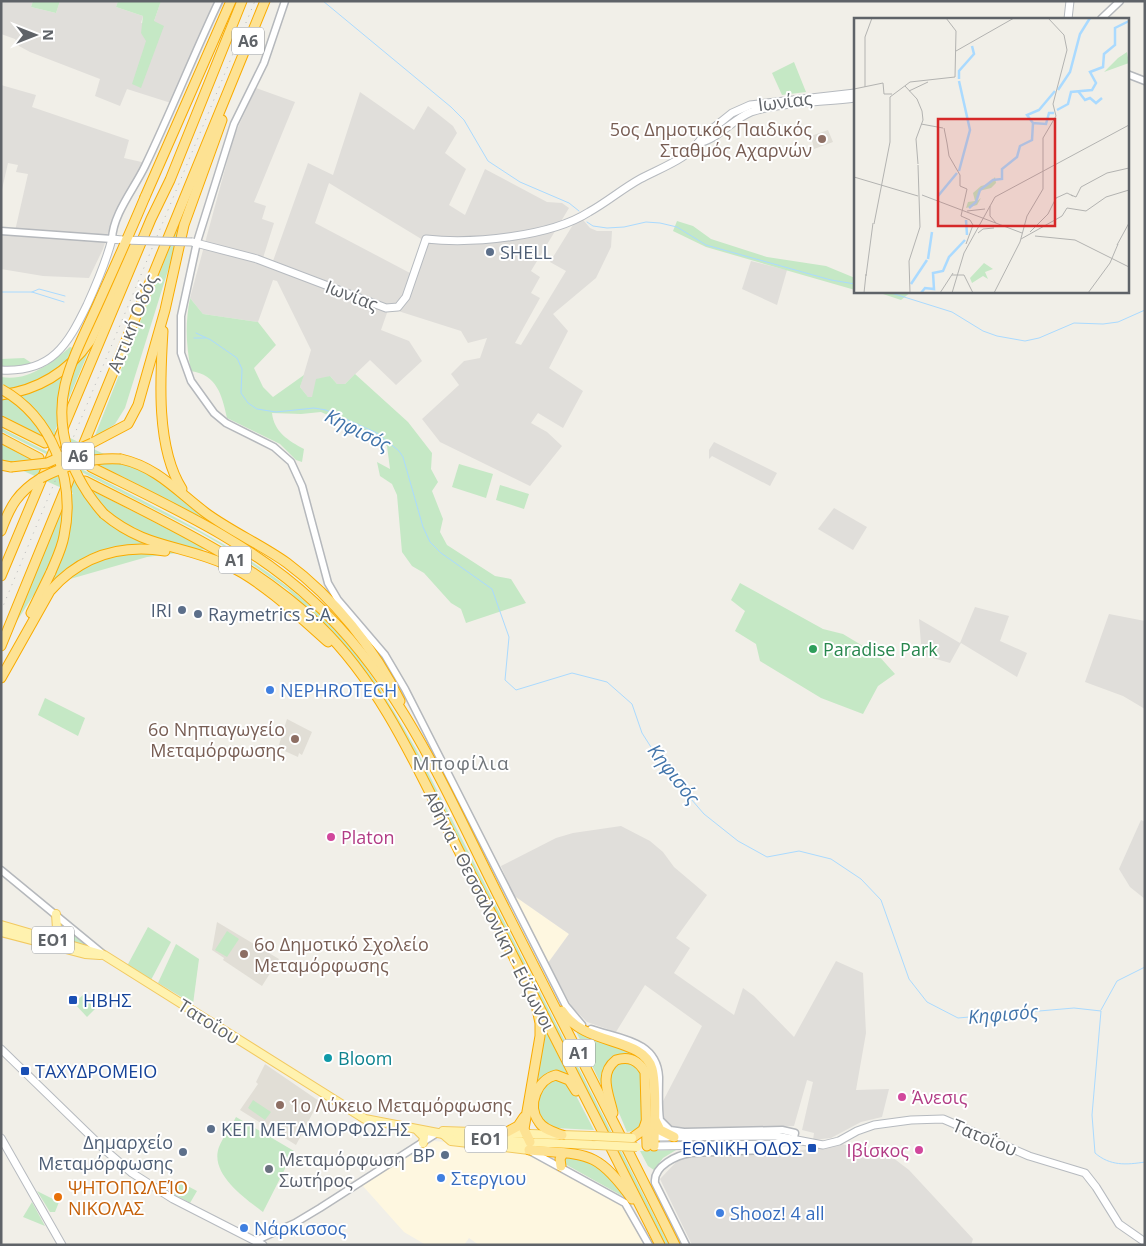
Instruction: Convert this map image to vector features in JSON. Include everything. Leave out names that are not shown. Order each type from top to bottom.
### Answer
[{"type":"highway","points":[[231,1],[194,92],[75,354],[63,396],[63,423],[68,454],[79,480],[104,514],[122,528],[150,542],[212,559],[230,566],[264,589],[312,628],[351,666],[360,672]]},
{"type":"highway","name":"Αττική Οδός","points":[[1,576],[151,219],[170,180],[242,1]]},
{"type":"highway","name":"Αττική Οδός","points":[[1,646],[264,1]]},
{"type":"highway","points":[[1,465],[11,467],[47,463],[102,438],[125,426],[132,419],[141,397],[165,310],[184,225],[218,132],[232,81]]},
{"type":"highway","points":[[1,395],[20,392],[49,380],[82,353],[90,341],[134,245],[151,219]]},
{"type":"highway","points":[[165,310],[161,357],[165,447],[170,466],[188,497]]},
{"type":"highway","points":[[1,389],[23,406],[42,427],[55,449],[63,471],[67,498],[66,527],[62,545],[1,677]]},
{"type":"highway","name":"Αθήνα - Θεσσαλονίκη - Εύζωνοι","points":[[1,421],[244,547],[293,582],[317,604],[367,661],[423,748],[617,1127],[675,1245]]},
{"type":"highway","name":"Αθήνα - Θεσσαλονίκη - Εύζωνοι","points":[[1,438],[203,542],[258,576],[319,625],[360,672],[396,731],[531,989],[660,1245]]},
{"type":"highway","points":[[1,531],[12,503],[25,489],[46,476],[78,462],[120,459],[149,468],[218,521],[286,563],[325,597],[348,622],[378,661],[394,688],[423,748]]},
{"type":"highway","points":[[1,677],[50,591],[60,580],[93,558],[120,550],[138,549],[212,559]]},
{"type":"highway","points":[[541,979],[565,1016],[578,1028],[636,1050],[646,1058],[653,1076],[650,1142]]},
{"type":"highway","points":[[531,989],[539,1016],[540,1030],[526,1114],[525,1133],[529,1146],[587,1156],[607,1168],[648,1222]]},
{"type":"highway","points":[[617,1127],[605,1079],[608,1067],[619,1059],[634,1060],[645,1072],[650,1117],[660,1130],[674,1137]]},
{"type":"highway","points":[[562,1135],[542,1126],[536,1118],[534,1107],[536,1094],[544,1079],[556,1075],[565,1078],[592,1111]]},
{"type":"highway","points":[[507,1132],[518,1126],[526,1114]]},
{"type":"highway","points":[[632,1138],[643,1130],[650,1117]]},
{"type":"highway","points":[[561,1166],[560,1159],[563,1153]]},
{"type":"main road","points":[[1068,18],[1070,1]]},
{"type":"main road","name":"Ιωνίας","points":[[112,239],[194,242],[257,259],[386,308],[398,307],[404,300],[426,239],[480,239],[536,233],[579,218],[590,212],[616,192],[670,164],[698,143],[702,137],[724,119],[750,105],[854,93]]},
{"type":"main road","name":"Ιωνίας","points":[[698,143],[705,142],[736,120],[753,111],[854,98]]},
{"type":"main road","points":[[1,370],[32,367],[50,358],[66,344],[100,276],[112,239]]},
{"type":"main road","points":[[49,939],[56,932],[56,914]]},
{"type":"main road","name":"ΕΟ1","points":[[1,925],[104,955]]},
{"type":"main road","name":"ΕΟ1","points":[[1,932],[85,954],[104,955]]},
{"type":"main road","name":"Τατοΐου","points":[[104,955],[355,1115],[378,1123],[440,1134],[451,1141],[529,1146],[597,1145],[637,1147],[674,1137],[776,1136],[793,1141],[823,1145],[840,1141],[857,1130],[874,1124],[917,1119],[949,1121],[1029,1156],[1085,1173],[1096,1186],[1118,1224],[1145,1242]]},
{"type":"main road","points":[[1,1049],[105,1150],[132,1172],[173,1198],[263,1245]]},
{"type":"main road","name":"Τατοΐου","points":[[440,1134],[451,1130],[632,1138],[650,1142],[773,1144],[793,1141]]},
{"type":"main road","points":[[418,1131],[424,1137],[423,1143]]},
{"type":"main road","points":[[1,1138],[62,1245]]},
{"type":"street","points":[[112,239],[112,228],[143,171],[219,1]]},
{"type":"street","points":[[285,1],[262,68],[234,124],[194,242],[180,328],[181,353],[188,375],[204,402],[219,418],[274,446],[290,462],[302,486],[328,584],[338,600],[384,655],[405,689],[494,866],[573,1016],[590,1029],[641,1045],[653,1057],[658,1072],[660,1116],[664,1126],[676,1132],[785,1130],[795,1133],[790,1149],[691,1153],[677,1157],[667,1163],[655,1176],[655,1183],[686,1245]]},
{"type":"street","points":[[1102,18],[1120,1]]},
{"type":"street","points":[[1128,74],[1145,81]]},
{"type":"street","name":"Ιωνίας","points":[[1,231],[112,239]]},
{"type":"street","name":"Τατοΐου","points":[[1,870],[104,955]]},
{"type":"street","points":[[255,1241],[295,1223],[440,1134]]},
{"type":"street","points":[[529,1146],[625,1203],[649,1245]]},
{"type":"shaded area","points":[[1,1],[33,1],[31,7],[56,13],[60,1],[118,1],[116,7],[143,16],[141,23],[154,21],[161,1],[225,1],[171,103],[127,89],[120,106],[95,96],[100,79],[30,52],[19,46],[15,39],[1,34]]},
{"type":"shaded area","points":[[1,85],[36,95],[32,107],[129,140],[124,158],[146,163],[112,221],[103,249],[89,278],[43,276],[1,269],[1,229],[15,231],[28,174],[16,172],[18,165],[8,163],[1,194]]},
{"type":"shaded area","points":[[256,88],[295,102],[254,202],[266,206],[262,219],[274,223],[263,258],[273,261],[308,163],[333,175],[360,92],[414,130],[428,106],[453,126],[457,133],[445,153],[466,169],[449,205],[465,215],[485,169],[547,202],[562,203],[569,208],[531,271],[540,277],[531,293],[540,298],[515,343],[521,345],[566,271],[550,262],[579,215],[590,228],[597,231],[612,231],[611,247],[596,278],[553,314],[568,331],[549,368],[583,391],[563,428],[538,413],[531,423],[547,432],[562,446],[530,486],[440,442],[422,419],[459,385],[451,374],[464,361],[480,358],[487,338],[468,343],[461,331],[395,310],[388,310],[381,330],[409,341],[422,361],[396,385],[370,360],[345,384],[337,384],[330,376],[322,379],[313,397],[308,397],[300,387],[311,350],[277,281],[273,280],[258,322],[203,314],[190,298],[234,136]],"holes":[[[329,183],[423,240],[410,273],[315,223]]]},
{"type":"shaded area","name":"5ος Δημοτικός Παιδικός Σταθμός Αχαρνών","points":[[828,130],[833,142],[814,149],[811,136]]},
{"type":"shaded area","points":[[751,261],[787,270],[777,305],[742,289]]},
{"type":"shaded area","points":[[714,442],[777,473],[770,486],[712,456],[709,459],[709,450]]},
{"type":"shaded area","points":[[834,508],[867,527],[853,550],[818,529]]},
{"type":"shaded area","points":[[975,607],[1009,616],[1000,641],[1027,653],[1017,677],[961,643],[950,663],[919,654],[921,644],[919,619],[960,643]]},
{"type":"shaded area","points":[[1109,614],[1145,621],[1145,709],[1123,696],[1085,682]]},
{"type":"shaded area","name":"6ο Νηπιαγωγείο Μεταμόρφωσης","points":[[287,719],[312,732],[302,755],[299,753],[298,757],[278,748]]},
{"type":"shaded area","points":[[1141,820],[1145,822],[1145,899],[1130,887],[1119,869]]},
{"type":"shaded area","points":[[621,826],[650,841],[663,852],[674,867],[707,895],[676,938],[690,948],[674,973],[734,1015],[743,988],[754,996],[794,1037],[836,961],[863,973],[866,1033],[856,1090],[889,1089],[882,1117],[861,1122],[831,1138],[813,1140],[814,1133],[802,1130],[813,1082],[807,1080],[794,1126],[680,1129],[665,1123],[661,1105],[702,1026],[645,985],[616,1032],[587,1022],[572,1007],[548,963],[569,934],[513,895],[501,866],[556,838],[573,833]]},
{"type":"shaded area","points":[[513,895],[569,934],[548,963]]},
{"type":"shaded area","name":"6ο Δημοτικό Σχολείο Μεταμόρφωσης","points":[[217,922],[279,959],[262,986],[223,960],[224,958],[212,950]]},
{"type":"shaded area","name":"1ο Λύκειο Μεταμόρφωσης","points":[[265,1064],[319,1101],[296,1145],[240,1110],[258,1084],[256,1082]]},
{"type":"shaded area","points":[[434,1141],[486,1146],[537,1156],[621,1203],[647,1245],[479,1245],[469,1238],[464,1245],[426,1245],[404,1232],[362,1185]]},
{"type":"shaded area","points":[[842,1144],[892,1157],[909,1170],[973,1239],[971,1245],[692,1245],[660,1179],[679,1159],[699,1155],[783,1153]]},
{"type":"green space","points":[[33,1],[60,1],[56,13],[31,7]]},
{"type":"green space","points":[[118,1],[161,1],[154,21],[164,26],[141,88],[132,84],[146,41],[141,33],[143,16],[116,7]]},
{"type":"green space","points":[[794,62],[806,92],[782,95],[772,73]]},
{"type":"green space","points":[[196,181],[125,408],[115,424],[94,438]]},
{"type":"green space","points":[[677,221],[693,226],[711,239],[767,257],[826,266],[854,278],[854,290],[706,247],[673,231]]},
{"type":"green space","points":[[867,292],[911,292],[901,300],[883,294]]},
{"type":"green space","points":[[190,298],[203,314],[258,322],[276,345],[254,368],[263,387],[273,397],[304,375],[300,387],[308,397],[312,397],[316,379],[330,376],[337,384],[345,384],[355,374],[408,422],[432,453],[431,469],[438,482],[432,491],[443,519],[440,532],[447,545],[495,576],[511,579],[526,603],[466,623],[461,609],[451,603],[424,573],[412,566],[402,552],[397,495],[392,484],[380,476],[377,462],[390,469],[387,446],[372,435],[321,412],[301,414],[272,413],[273,420],[279,431],[304,449],[302,462],[296,460],[280,444],[227,418],[217,387],[207,377],[191,371],[187,334]]},
{"type":"green space","points":[[70,347],[88,353],[55,431],[119,461],[146,470],[209,521],[1,415],[1,377],[11,378],[30,374],[47,365]]},
{"type":"green space","points":[[24,358],[33,364],[1,368],[1,359]]},
{"type":"green space","points":[[1,428],[169,514],[254,563],[306,602],[330,624],[352,649],[378,686],[417,751],[669,1245],[666,1245],[415,753],[385,700],[349,650],[288,590],[239,555],[199,532],[1,431]]},
{"type":"green space","points":[[1,444],[207,549],[147,557],[63,581],[33,596],[8,635],[59,514],[73,493],[1,461]]},
{"type":"green space","points":[[459,464],[493,474],[486,498],[452,487]]},
{"type":"green space","points":[[500,485],[529,494],[524,509],[496,500]]},
{"type":"green space","name":"Paradise Park","points":[[740,583],[823,629],[843,634],[878,655],[895,674],[878,686],[863,714],[821,698],[760,661],[756,644],[735,631],[745,611],[731,600]]},
{"type":"green space","points":[[45,698],[85,718],[78,736],[38,715]]},
{"type":"green space","points":[[59,921],[88,945],[57,938],[61,930]]},
{"type":"green space","points":[[148,927],[171,942],[151,980],[127,966]]},
{"type":"green space","points":[[227,931],[239,939],[227,957],[215,950]]},
{"type":"green space","points":[[176,944],[199,959],[193,1004],[158,983]]},
{"type":"green space","points":[[83,995],[95,1009],[87,1017],[74,1003]]},
{"type":"green space","points":[[544,1027],[568,1075],[549,1074],[536,1083]]},
{"type":"green space","points":[[575,1029],[590,1038],[630,1050],[649,1066],[613,1059],[604,1091]]},
{"type":"green space","points":[[621,1062],[632,1062],[641,1070],[643,1124],[636,1130],[627,1132],[614,1101],[609,1081],[612,1070]]},
{"type":"green space","points":[[551,1078],[561,1078],[572,1088],[594,1130],[556,1128],[542,1121],[537,1109],[539,1094]]},
{"type":"green space","points":[[253,1100],[271,1112],[265,1120],[248,1108]]},
{"type":"green space","points":[[236,1117],[294,1151],[263,1212],[231,1185],[219,1167],[217,1157],[219,1147]]},
{"type":"green space","points":[[676,1150],[663,1158],[654,1170],[648,1166],[640,1151]]},
{"type":"green space","points":[[566,1157],[588,1161],[602,1168],[626,1198],[565,1164],[564,1159]]},
{"type":"green space","points":[[180,1182],[197,1191],[190,1203],[174,1194]]},
{"type":"green space","points":[[37,1191],[59,1202],[55,1212],[50,1212]]},
{"type":"green space","points":[[32,1202],[45,1226],[23,1217]]},
{"type":"waterway","points":[[323,1],[451,107],[464,120],[488,161],[520,182],[569,203],[579,211]]},
{"type":"waterway","points":[[587,222],[593,226],[607,228],[624,227],[646,222],[660,223],[677,227],[706,245],[831,280],[854,284]]},
{"type":"waterway","name":"Κηφισός","points":[[32,292],[39,289],[65,296]]},
{"type":"waterway","name":"Κηφισός","points":[[1,292],[32,292],[64,302]]},
{"type":"waterway","points":[[888,292],[952,312],[983,331],[997,336],[1025,341],[1039,338],[1074,323],[1103,324],[1118,322],[1145,310]]},
{"type":"waterway","name":"Κηφισός","points":[[196,333],[211,340],[237,358],[242,369],[241,393],[248,403],[257,409],[276,412],[314,408],[326,410],[377,433],[399,451],[403,457],[423,527],[430,542],[441,553],[492,589],[509,637],[505,680],[516,690],[572,673],[607,682],[632,704],[642,733],[665,769],[704,814],[738,841],[767,857],[799,851],[831,859],[861,879],[881,900],[909,979],[927,1002],[958,1018],[1074,1008],[1101,1011],[1092,1115],[1095,1153],[1106,1160],[1118,1164],[1145,1162]]},
{"type":"waterway","name":"Κηφισός","points":[[194,338],[205,338]]},
{"type":"waterway","points":[[1101,1010],[1117,981],[1145,967]]},
{"type":"railway","points":[[1,611],[255,1]]},
{"type":"place","name":"5ος Δημοτικός Παιδικός Σταθμός Αχαρνών","points":[[822,139]]},
{"type":"place","name":"SHELL","points":[[490,252]]},
{"type":"place","name":"IRI","points":[[182,610]]},
{"type":"place","name":"Raymetrics S.A.","points":[[198,614]]},
{"type":"place","name":"Paradise Park","points":[[813,649]]},
{"type":"place","name":"NEPHROTECH","points":[[270,690]]},
{"type":"place","name":"6ο Νηπιαγωγείο Μεταμόρφωσης","points":[[295,739]]},
{"type":"place","name":"Platon","points":[[331,837]]},
{"type":"place","name":"6ο Δημοτικό Σχολείο Μεταμόρφωσης","points":[[244,954]]},
{"type":"place","name":"ΗΒΗΣ","points":[[73,1000]]},
{"type":"place","name":"Bloom","points":[[328,1058]]},
{"type":"place","name":"ΤΑΧΥΔΡΟΜΕΙΟ","points":[[25,1071]]},
{"type":"place","name":"Άνεσις","points":[[902,1097]]},
{"type":"place","name":"1ο Λύκειο Μεταμόρφωσης","points":[[280,1105]]},
{"type":"place","name":"ΚΕΠ ΜΕΤΑΜΟΡΦΩΣΗΣ","points":[[211,1129]]},
{"type":"place","name":"ΕΘΝΙΚΗ ΟΔΟΣ","points":[[812,1148]]},
{"type":"place","name":"Ιβίσκος","points":[[919,1150]]},
{"type":"place","name":"Δημαρχείο Μεταμόρφωσης","points":[[183,1152]]},
{"type":"place","name":"BP","points":[[445,1155]]},
{"type":"place","name":"Μεταμόρφωση Σωτήρος","points":[[269,1169]]},
{"type":"place","name":"Στεργιου","points":[[441,1178]]},
{"type":"place","name":"ΨΗΤΟΠΩΛΕΊΟ ΝΙΚΟΛΑΣ","points":[[58,1197]]},
{"type":"place","name":"Shooz! 4 all","points":[[720,1213]]},
{"type":"place","name":"Νάρκισσος","points":[[244,1228]]},
{"type":"district","name":"Μποφίλια","points":[[461,763]]}]
